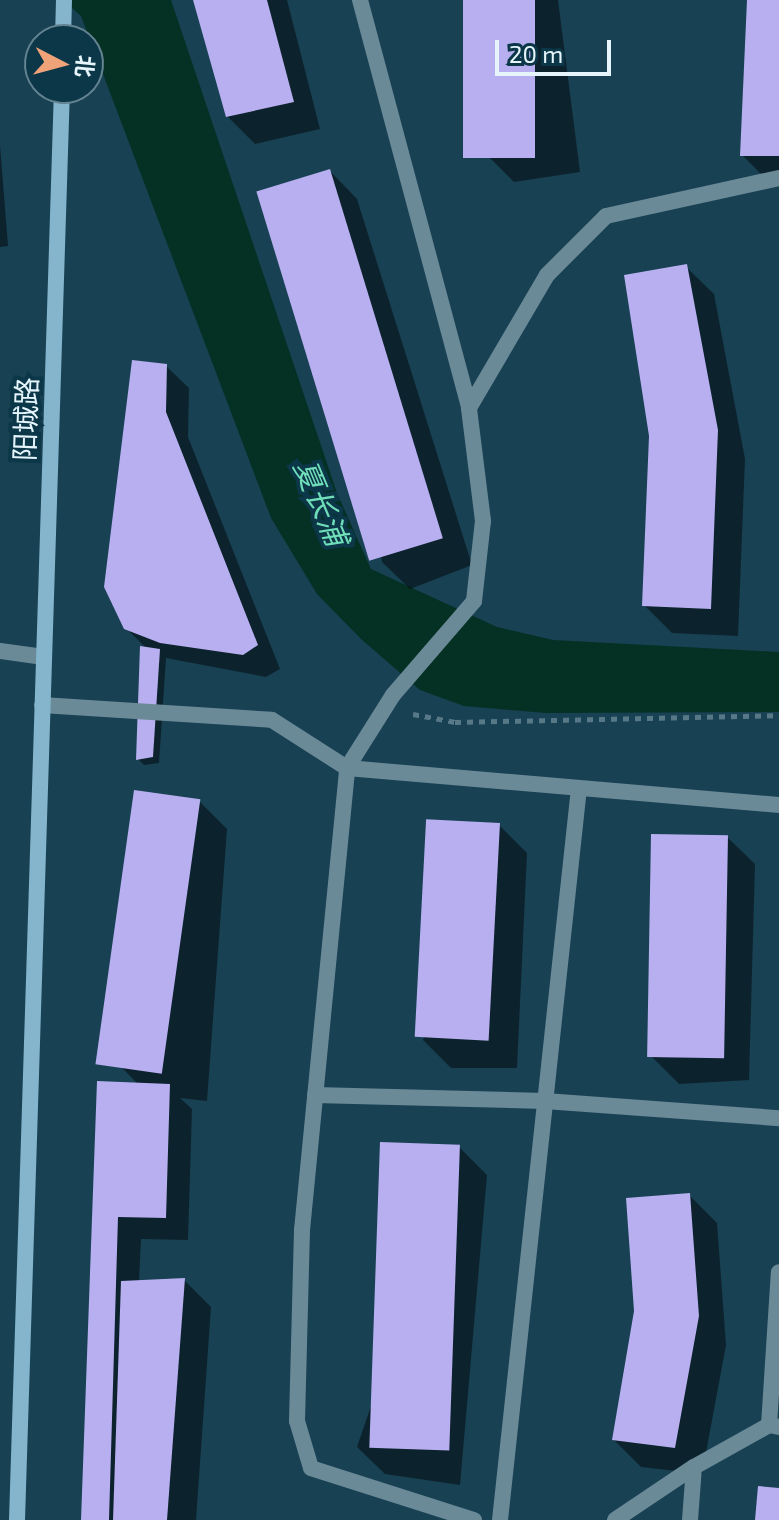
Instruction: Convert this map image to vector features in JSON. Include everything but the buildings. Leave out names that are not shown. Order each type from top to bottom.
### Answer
[{"type":"street","points":[[63,24],[64,0]]},
{"type":"street","points":[[360,0],[469,408],[483,521],[474,601],[389,702],[347,768],[302,1230],[297,1421],[311,1468],[474,1520]]},
{"type":"street","name":"阳城路","points":[[17,1520],[61,104]]},
{"type":"street","points":[[469,408],[547,275],[606,216],[779,178]]},
{"type":"street","points":[[0,651],[44,657]]},
{"type":"street","points":[[42,705],[272,720],[347,768],[779,805]]},
{"type":"street","points":[[500,1520],[579,788]]},
{"type":"street","points":[[315,1095],[545,1101],[779,1118]]},
{"type":"street","points":[[615,1520],[694,1467],[774,1426],[779,1272]]},
{"type":"street","points":[[690,1520],[694,1467]]},
{"type":"path","points":[[389,702],[455,722],[779,715]]},
{"type":"water","name":"夏长浦","points":[[63,0],[171,0],[337,493],[371,569],[497,627],[553,640],[779,652],[779,712],[545,713],[464,706],[420,690],[361,639],[317,594],[271,518],[104,77],[104,24],[84,24],[81,16]]}]
